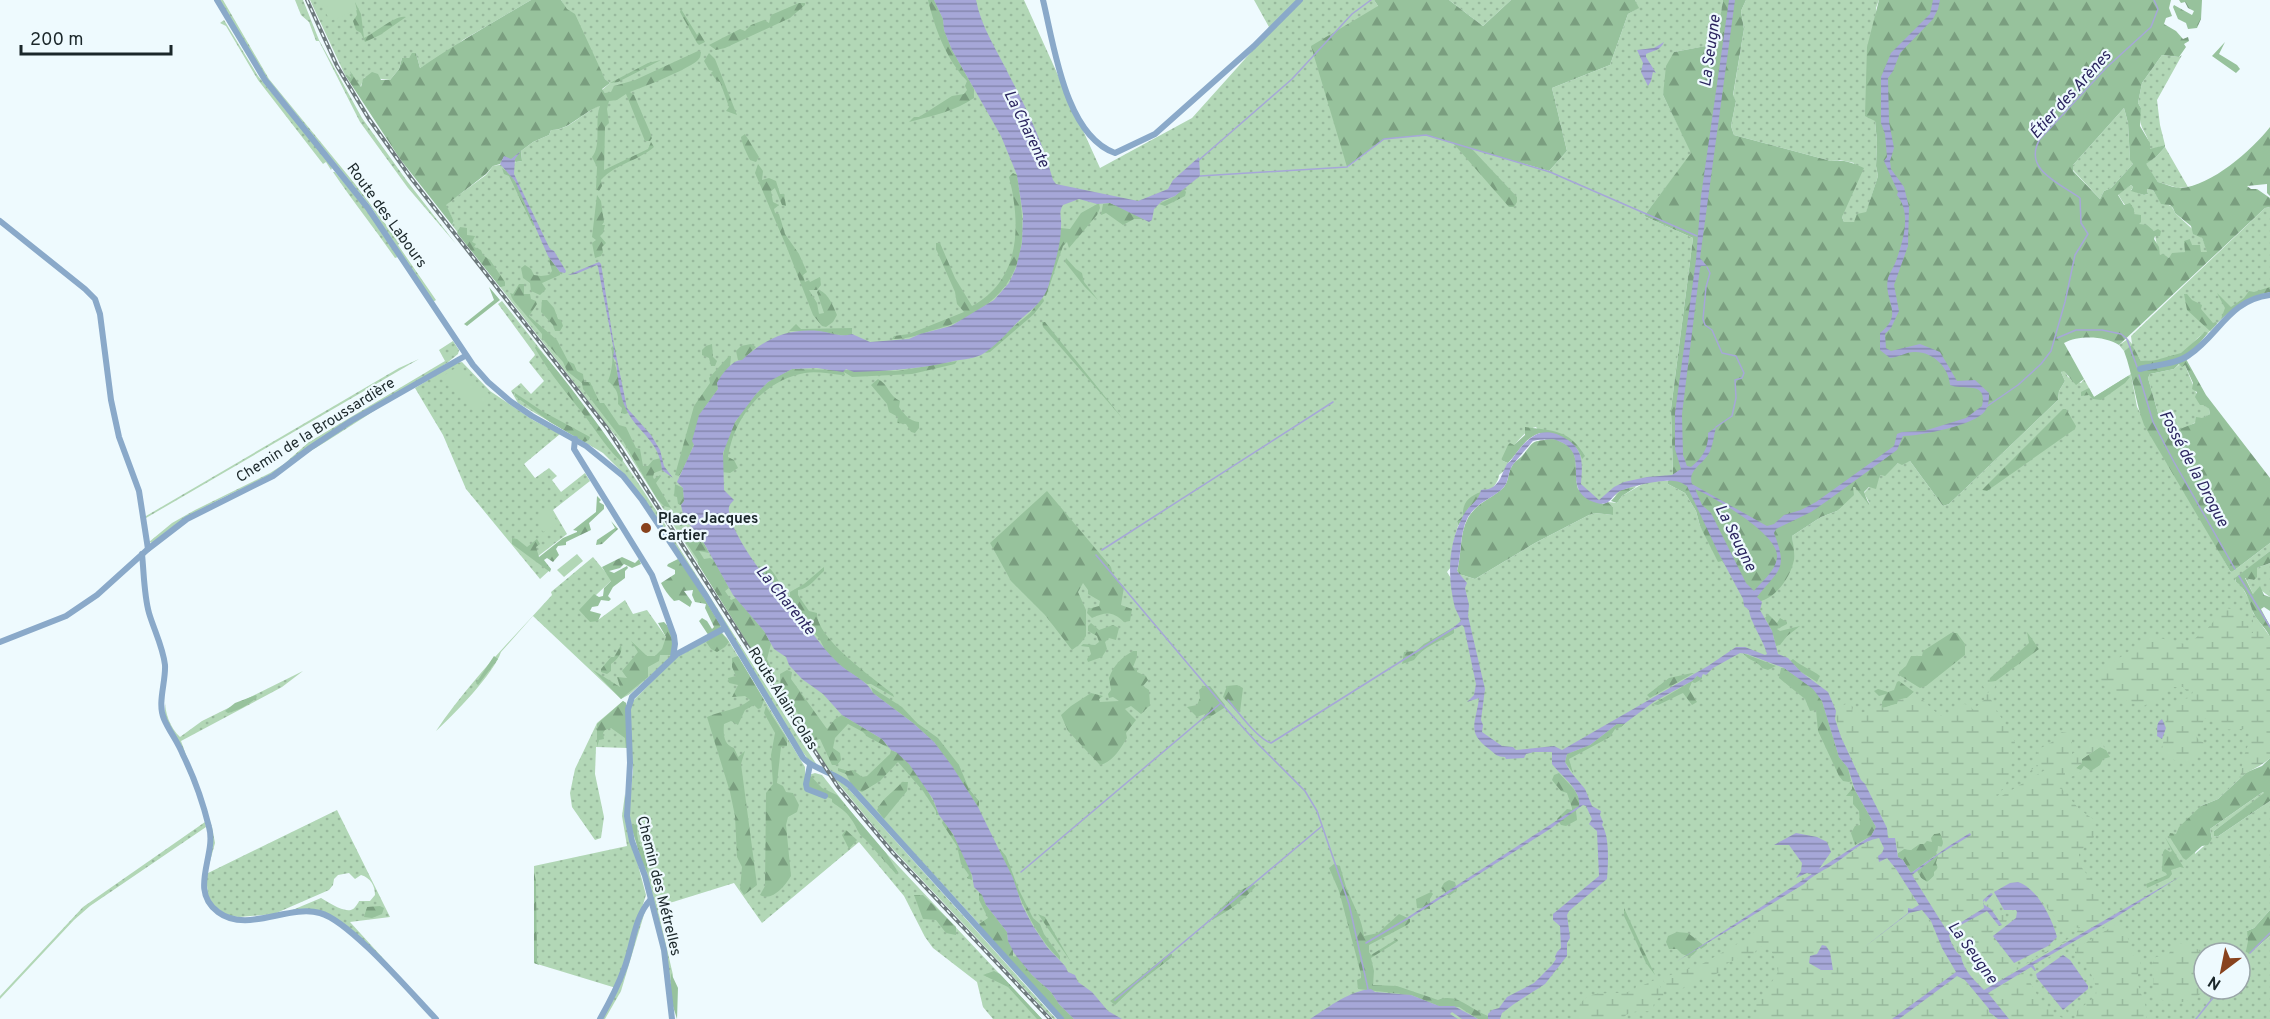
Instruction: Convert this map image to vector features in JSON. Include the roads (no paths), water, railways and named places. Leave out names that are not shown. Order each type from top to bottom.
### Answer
[{"type":"street","name":"Route des Labours","points":[[217,0],[264,81],[368,208],[465,356],[501,394],[524,411],[554,428]]},
{"type":"street","points":[[1044,0],[1059,67],[1072,106],[1087,134],[1106,150],[1115,153],[1155,134],[1254,46],[1300,0]]},
{"type":"street","points":[[0,221],[95,299],[100,314],[111,400],[119,437],[139,491],[148,549]]},
{"type":"street","points":[[2140,369],[2188,357],[2238,307],[2257,297],[2270,294]]},
{"type":"street","name":"Chemin de la Broussardière","points":[[0,642],[66,616],[97,595],[148,549],[188,519],[273,476],[351,421],[465,356]]},
{"type":"street","name":"Route Alain Colas","points":[[554,428],[607,460],[633,488],[701,588],[796,747],[810,765],[839,777],[849,785],[1061,1019]]},
{"type":"street","points":[[575,439],[574,449],[652,574],[674,636],[673,658]]},
{"type":"street","points":[[142,555],[147,603],[165,663],[163,718],[185,758],[211,834],[211,850],[204,880],[209,903],[220,914],[247,920],[308,910],[335,919],[387,967],[436,1019]]},
{"type":"street","name":"Chemin des Métrelles","points":[[672,1019],[664,950],[645,876],[632,841],[627,816],[630,763],[628,709],[632,697],[679,652],[725,628]]},
{"type":"street","points":[[810,765],[807,789],[825,796]]},
{"type":"street","points":[[600,1019],[624,968],[644,906],[651,899]]},
{"type":"water","name":"La Charente","points":[[934,0],[976,0],[986,30],[1023,102],[1056,184],[1138,201],[1168,189],[1173,180],[1199,157],[1200,176],[1175,196],[1162,201],[1154,209],[1152,220],[1149,222],[1110,203],[1097,204],[1079,199],[1063,205],[1060,213],[1059,248],[1045,294],[997,343],[981,355],[969,359],[891,370],[854,372],[846,369],[843,372],[817,368],[792,369],[768,382],[735,422],[723,453],[724,490],[734,500],[729,507],[731,522],[758,567],[782,591],[816,638],[838,663],[863,681],[873,693],[934,742],[978,807],[1013,878],[1022,905],[1047,947],[1068,972],[1075,975],[1078,982],[1092,992],[1108,1011],[1122,1019],[1074,1019],[1051,992],[1032,975],[1014,953],[1008,941],[1007,932],[974,887],[972,875],[953,834],[909,764],[891,750],[882,739],[842,715],[823,694],[802,679],[789,665],[786,657],[774,649],[764,631],[733,595],[700,536],[684,519],[681,505],[684,501],[683,488],[677,482],[694,445],[692,441],[699,415],[718,389],[717,383],[735,362],[742,360],[759,346],[777,336],[797,331],[852,334],[870,342],[909,339],[951,326],[994,300],[1009,283],[1016,268],[1022,243],[1023,215],[1017,175],[1001,136],[952,50],[944,30],[943,19]]},
{"type":"water","points":[[1729,0],[1735,0],[1700,258],[1707,266],[1700,268],[1682,414],[1683,455],[1687,466],[1691,467],[1701,456],[1706,448],[1708,433],[1716,427],[1708,456],[1692,474],[1692,484],[1767,526],[1774,524],[1784,515],[1816,502],[1894,446],[1897,434],[1924,431],[1966,418],[1982,406],[1983,398],[1978,390],[1950,385],[1943,366],[1933,357],[1914,352],[1890,358],[1880,350],[1880,333],[1887,326],[1892,313],[1887,286],[1888,278],[1905,228],[1902,202],[1884,161],[1887,157],[1885,134],[1881,123],[1881,77],[1891,53],[1930,14],[1933,0],[1940,0],[1933,19],[1900,53],[1888,78],[1889,122],[1894,148],[1890,161],[1891,169],[1904,187],[1909,207],[1908,246],[1894,285],[1899,311],[1891,328],[1885,334],[1886,348],[1891,351],[1920,344],[1940,352],[1957,381],[1975,380],[1989,393],[1988,404],[1980,416],[1971,421],[1934,432],[1903,436],[1897,450],[1811,512],[1776,529],[1774,533],[1781,562],[1776,574],[1757,597],[1762,602],[1760,610],[1772,631],[1778,654],[1788,658],[1801,672],[1828,692],[1836,711],[1835,719],[1841,737],[1887,828],[1888,838],[1895,838],[1898,857],[1903,860],[1911,873],[1970,833],[1971,835],[1938,855],[1912,875],[1947,931],[1984,908],[1984,904],[1991,909],[2002,925],[1999,926],[1987,911],[1957,927],[1949,935],[1967,971],[1984,990],[2181,876],[2113,919],[2033,965],[2035,971],[2031,967],[1988,993],[2009,1019],[1998,1019],[1989,1012],[1965,980],[1957,976],[1899,1019],[1892,1019],[1956,972],[1942,948],[1931,921],[1922,910],[1909,913],[1862,949],[1908,913],[1908,908],[1912,909],[1919,905],[1887,858],[1879,862],[1878,856],[1884,848],[1879,838],[1862,845],[1804,884],[1676,962],[1812,874],[1807,873],[1796,878],[1801,871],[1802,863],[1789,845],[1774,845],[1796,833],[1817,837],[1827,842],[1831,852],[1819,869],[1871,836],[1876,827],[1855,790],[1848,768],[1839,757],[1822,701],[1813,689],[1784,668],[1747,654],[1740,653],[1713,668],[1706,675],[1703,674],[1701,678],[1697,676],[1655,701],[1624,724],[1617,724],[1590,745],[1567,754],[1565,762],[1570,771],[1585,789],[1592,806],[1601,811],[1607,844],[1607,879],[1569,911],[1567,915],[1570,938],[1567,943],[1567,956],[1545,984],[1502,1013],[1500,1019],[1488,1019],[1488,1014],[1499,1008],[1507,997],[1534,983],[1556,959],[1557,952],[1561,948],[1560,926],[1553,920],[1553,914],[1599,876],[1597,831],[1589,824],[1592,819],[1586,806],[1583,805],[1550,829],[1410,918],[1408,917],[1579,806],[1574,789],[1552,764],[1552,752],[1534,752],[1526,754],[1524,758],[1506,759],[1495,754],[1477,737],[1474,726],[1479,698],[1467,702],[1474,695],[1476,684],[1464,627],[1462,625],[1455,629],[1454,627],[1461,621],[1452,596],[1450,573],[1454,538],[1463,516],[1478,498],[1481,490],[1490,489],[1497,484],[1507,464],[1523,445],[1529,439],[1542,433],[1550,432],[1573,444],[1580,454],[1581,484],[1599,500],[1624,482],[1672,475],[1681,469],[1675,449],[1675,413],[1696,260],[1701,196]],"holes":[[[1552,439],[1565,444],[1573,452],[1579,489],[1585,497],[1597,503],[1605,504],[1620,491],[1647,483],[1669,481],[1687,486],[1743,599],[1744,606],[1749,610],[1767,654],[1745,647],[1736,647],[1708,666],[1562,750],[1554,746],[1516,750],[1513,747],[1502,746],[1482,732],[1481,720],[1485,689],[1468,616],[1469,605],[1465,588],[1467,583],[1457,571],[1463,530],[1472,511],[1504,487],[1512,466],[1533,441]],[[1695,489],[1744,517],[1757,527],[1775,547],[1777,556],[1775,566],[1754,591],[1746,583],[1711,513],[1702,505]]]},
{"type":"water","points":[[1664,42],[1659,49],[1646,54],[1656,73],[1653,72],[1648,86],[1641,72],[1643,63],[1637,50],[1654,48]]},
{"type":"water","points":[[521,151],[515,159],[514,174],[550,249],[554,251],[565,273],[560,272],[548,256],[515,181],[500,164],[504,156],[511,159]]},
{"type":"water","points":[[599,262],[627,408],[651,435],[660,450],[664,466],[673,478],[662,470],[653,444],[632,419],[624,405],[597,265],[568,275]]},
{"type":"water","points":[[2162,719],[2166,728],[2162,739],[2157,736],[2158,725]]},
{"type":"water","points":[[2018,882],[2025,885],[2037,897],[2057,937],[2048,946],[2014,963],[1993,936],[2016,918],[2017,912],[2016,910],[2004,910],[1994,892],[2010,883]]},
{"type":"water","points":[[1991,893],[1993,894],[1986,902],[1984,900],[1983,903],[1983,900]]},
{"type":"water","points":[[1822,945],[1826,946],[1830,952],[1833,970],[1821,970],[1809,963],[1810,956],[1817,954]]},
{"type":"water","points":[[2063,955],[2070,960],[2088,989],[2063,1010],[2036,974]]},
{"type":"water","points":[[1371,989],[1375,992],[1411,995],[1439,1006],[1454,1006],[1478,1019],[1462,1019],[1452,1012],[1450,1014],[1458,1019],[1310,1019],[1347,996]]},
{"type":"waterway","points":[[1199,160],[1292,79],[1352,14],[1371,0]]},
{"type":"waterway","name":"Étier des Arènes","points":[[1986,407],[2018,385],[2041,364],[2051,351],[2075,255],[2088,234],[2081,223],[2080,198],[2053,181],[2039,167],[2036,150],[2040,139],[2106,68],[2151,27],[2158,9],[2154,0]]},
{"type":"waterway","points":[[1200,176],[1347,167],[1384,139],[1426,135],[1550,172],[1697,236]]},
{"type":"waterway","points":[[1707,267],[1710,273],[1706,287],[1703,319],[1705,325],[1712,330],[1722,353],[1736,356],[1744,373],[1742,378],[1735,380],[1736,398],[1732,416],[1716,427]]},
{"type":"waterway","name":"Fossé de la Drogue","points":[[2057,338],[2076,330],[2102,330],[2121,334],[2127,339],[2137,367]]},
{"type":"waterway","name":"Fossé de la Drogue","points":[[2139,375],[2153,422],[2235,569]]},
{"type":"waterway","points":[[1102,550],[1333,402]]},
{"type":"waterway","points":[[1096,555],[1221,703],[1305,791],[1317,811],[1349,904],[1368,989]]},
{"type":"waterway","name":"Fossé de la Drogue","points":[[2239,576],[2270,627]]},
{"type":"waterway","points":[[1228,700],[1254,731],[1271,743],[1454,628]]},
{"type":"waterway","points":[[1021,872],[1221,703]]},
{"type":"waterway","points":[[1115,1000],[1322,826]]},
{"type":"waterway","points":[[1366,943],[1410,917]]},
{"type":"waterway","name":"Fossé de la Drogue","points":[[2252,951],[2270,933]]},
{"type":"waterway","name":"Fossé de la Drogue","points":[[2196,1019],[2210,1001]]},
{"type":"railway","points":[[307,0],[337,66],[369,119],[411,178],[607,428],[838,787],[893,853],[1050,1019]]},
{"type":"place","name":"Place Jacques Cartier","points":[[646,528]]},
{"type":"water label","name":"La Seugne","points":[[1711,51]]},
{"type":"water label","name":"La Seugne","points":[[1735,538]]},
{"type":"water label","name":"La Seugne","points":[[1972,953]]}]
